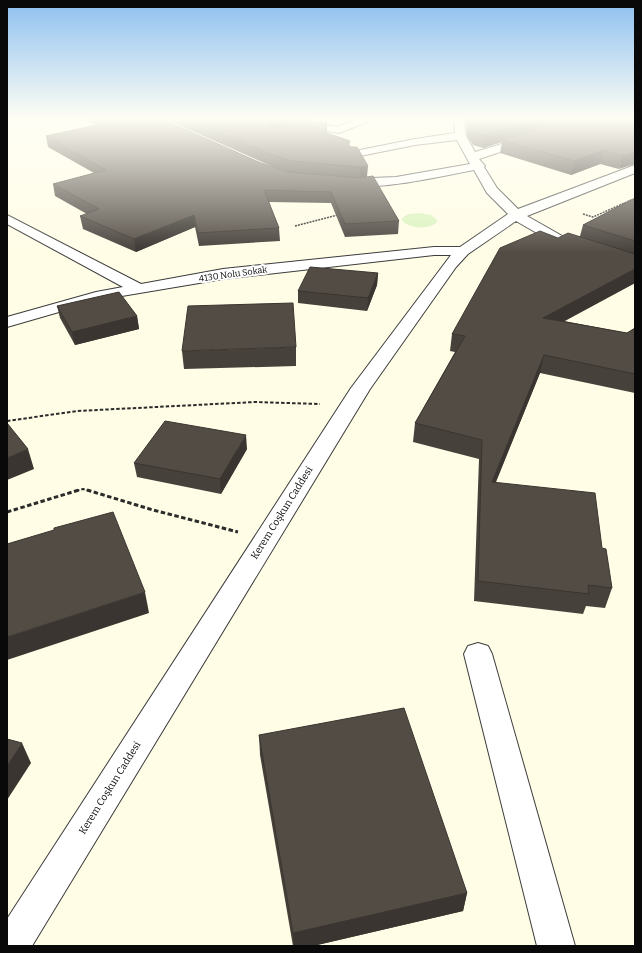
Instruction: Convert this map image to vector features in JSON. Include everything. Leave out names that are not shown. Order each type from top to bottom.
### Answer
[{"type":"street","points":[[334,183],[360,184],[468,163]]},
{"type":"street","points":[[477,163],[492,190],[516,215],[559,240],[633,263]]},
{"type":"street","name":"Kerem Coşkun Caddesi","points":[[11,946],[351,404],[451,264],[463,251],[516,215],[635,169]]},
{"type":"street","points":[[7,219],[139,289]]},
{"type":"street","name":"4130 Nolu Sokak","points":[[7,322],[102,295],[230,273],[434,251],[463,251]]},
{"type":"street","points":[[478,654],[556,946]]},
{"type":"path","points":[[295,226],[338,215]]},
{"type":"path","points":[[7,421],[77,411],[254,402],[351,404]]},
{"type":"path","points":[[7,512],[82,489],[154,510],[266,539]]},
{"type":"green space","points":[[420,213],[431,215],[437,220],[437,222],[429,226],[414,227],[402,220],[402,218],[408,214]]},
{"type":"building","points":[[94,163],[262,163],[289,172],[360,178],[373,176],[399,221],[345,224],[331,192],[264,190],[279,228],[198,233],[194,215],[134,239],[80,216],[99,209],[53,184],[106,170]]},
{"type":"building","points":[[319,163],[367,163],[368,166],[360,167]]},
{"type":"building","points":[[635,198],[635,241],[583,225]]},
{"type":"building","points":[[540,231],[558,238],[568,233],[635,254],[635,269],[543,318],[627,333],[635,328],[635,374],[544,355],[492,482],[595,493],[602,548],[606,549],[612,588],[588,585],[589,594],[478,581],[482,440],[415,423],[465,336],[452,334],[500,248]]},
{"type":"building","points":[[310,267],[378,273],[368,298],[298,291]]},
{"type":"building","points":[[119,292],[137,316],[72,332],[57,306]]},
{"type":"building","points":[[293,303],[296,347],[182,351],[188,306]]},
{"type":"building","points":[[165,421],[246,435],[220,479],[134,463]]},
{"type":"building","points":[[7,423],[28,449],[7,458]]},
{"type":"building","points":[[113,512],[145,592],[7,637],[7,544],[54,530],[54,528]]},
{"type":"building","points":[[404,708],[467,893],[293,933],[259,735]]},
{"type":"building","points":[[7,739],[22,743],[7,766]]}]
